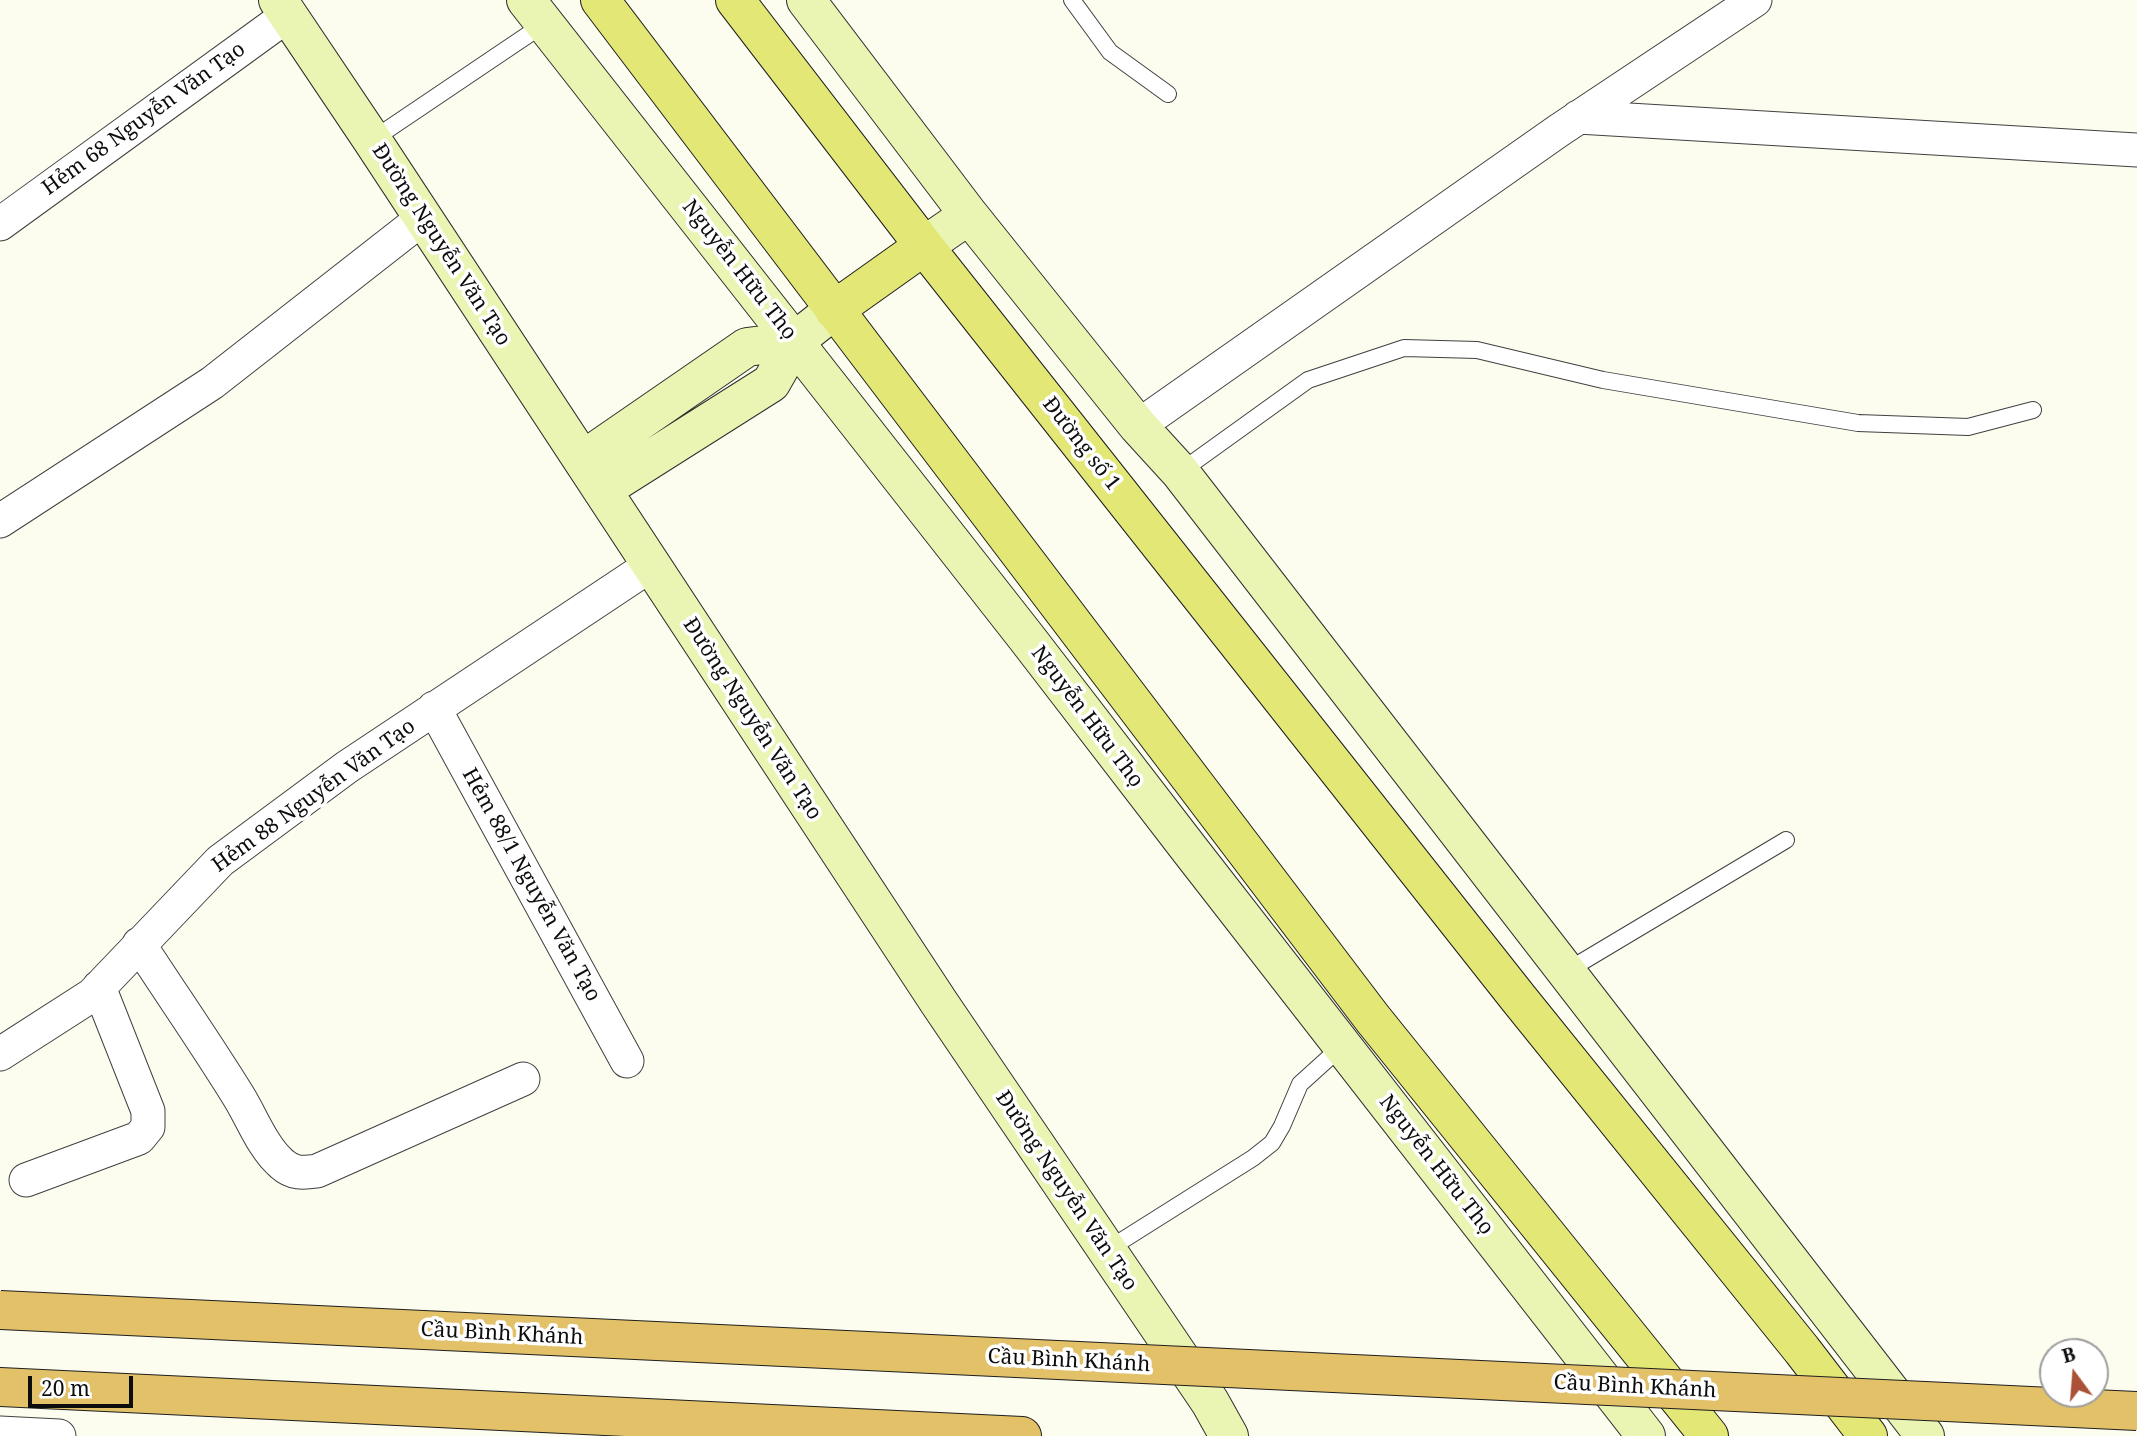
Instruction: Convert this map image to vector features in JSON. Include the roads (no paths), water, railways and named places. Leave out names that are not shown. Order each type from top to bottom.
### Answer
[{"type":"highway","name":"Cầu Bình Khánh","points":[[0,1310],[2137,1411]]},
{"type":"highway","points":[[0,1387],[1022,1436]]},
{"type":"main road","name":"Nguyễn Hữu Thọ","points":[[600,0],[1373,1019],[1709,1436]]},
{"type":"main road","points":[[735,0],[924,246]]},
{"type":"main road","points":[[806,0],[969,215],[1138,426],[1180,472],[1924,1436]]},
{"type":"main road","name":"Đường Nguyễn Văn Tạo","points":[[283,8],[932,993],[1210,1402],[1229,1436]]},
{"type":"main road","name":"Nguyễn Hữu Thọ","points":[[535,12],[795,341],[1646,1436]]},
{"type":"main road","points":[[593,475],[771,383],[795,341],[834,310],[969,215]]},
{"type":"main road","name":"Đường số 1","points":[[924,246],[1868,1436]]},
{"type":"street","points":[[1138,426],[1578,117],[1755,0]]},
{"type":"street","name":"Hẻm 68 Nguyễn Văn Tạo","points":[[0,223],[283,8]]},
{"type":"street","points":[[1578,117],[2137,150]]},
{"type":"street","points":[[0,521],[212,383],[423,218]]},
{"type":"street","name":"Hẻm 88 Nguyễn Văn Tạo","points":[[0,1054],[92,995],[220,861],[347,767],[652,565]]},
{"type":"street","name":"Hẻm 88/1 Nguyễn Văn Tạo","points":[[434,708],[627,1061]]},
{"type":"street","points":[[139,944],[239,1096],[266,1143],[279,1162],[290,1171],[317,1171],[523,1079]]},
{"type":"street","points":[[26,1180],[139,1138],[148,1127],[148,1111],[99,987]]},
{"type":"street","points":[[0,1433],[59,1436]]},
{"type":"lane","points":[[1072,0],[1110,52],[1168,94]]},
{"type":"lane","points":[[372,140],[535,12]]},
{"type":"lane","points":[[1180,472],[1308,380],[1404,348],[1477,350],[1603,380],[1858,423],[1968,427],[2033,410]]},
{"type":"lane","points":[[1565,972],[1786,839]]},
{"type":"lane","points":[[1107,1250],[1253,1158],[1272,1143],[1300,1084],[1343,1045]]}]
